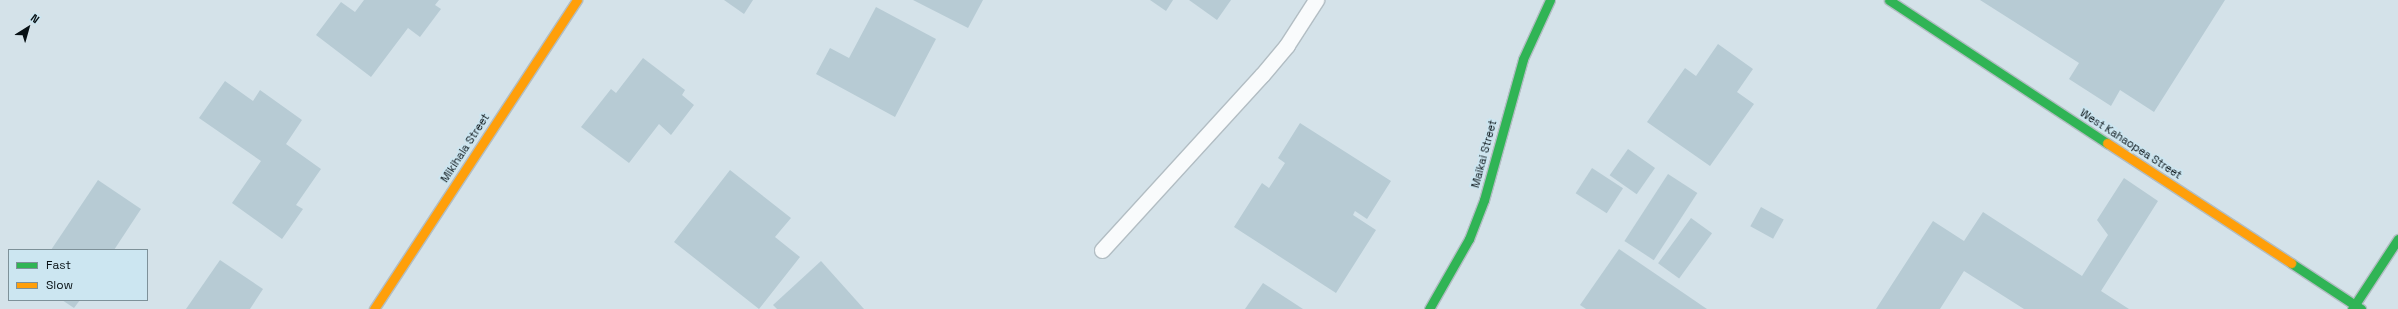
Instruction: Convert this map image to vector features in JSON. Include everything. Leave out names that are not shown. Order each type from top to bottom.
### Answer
[{"type":"street","name":"Mikihala Street","points":[[374,309],[576,0]]},
{"type":"street","name":"Maikai Street","points":[[1429,309],[1456,265],[1479,213],[1523,59],[1550,0]]},
{"type":"street","name":"West Kahaopea Street","points":[[1888,0],[2356,308]]},
{"type":"street","points":[[2356,308],[2398,239]]},
{"type":"lane","points":[[1102,250],[1267,69],[1287,45],[1316,0]]},
{"type":"building","points":[[364,0],[439,0],[435,5],[441,9],[420,37],[408,28],[371,77],[316,35],[341,2],[355,12]]},
{"type":"building","points":[[724,0],[753,0],[744,14]]},
{"type":"building","points":[[913,0],[983,0],[968,28]]},
{"type":"building","points":[[1150,0],[1173,0],[1166,11]]},
{"type":"building","points":[[1189,0],[1231,0],[1217,20]]},
{"type":"building","points":[[1980,0],[2225,0],[2154,112],[2120,90],[2111,106],[2069,79],[2079,63]]},
{"type":"building","points":[[876,7],[936,39],[895,117],[816,74],[830,48],[849,58]]},
{"type":"building","points":[[1718,44],[1753,69],[1737,92],[1754,104],[1710,166],[1647,122],[1685,68],[1696,76]]},
{"type":"building","points":[[643,58],[685,90],[682,95],[694,105],[671,135],[659,124],[629,163],[581,127],[611,89],[616,93]]},
{"type":"building","points":[[225,81],[253,101],[260,90],[302,120],[286,144],[321,169],[296,205],[303,209],[282,239],[232,203],[261,161],[199,118]]},
{"type":"building","points":[[1300,123],[1391,181],[1367,219],[1355,211],[1353,215],[1376,230],[1336,293],[1234,227],[1262,183],[1269,188],[1285,163],[1278,158]]},
{"type":"building","points":[[1628,149],[1655,168],[1637,194],[1610,175]]},
{"type":"building","points":[[1592,168],[1623,188],[1607,213],[1576,193]]},
{"type":"building","points":[[730,170],[791,218],[775,237],[800,257],[759,309],[674,242]]},
{"type":"building","points":[[1668,174],[1697,193],[1654,260],[1624,241]]},
{"type":"building","points":[[2124,178],[2158,201],[2101,291],[2129,309],[2024,309],[1964,271],[1940,309],[1876,309],[1933,221],[1964,241],[1983,212],[2082,276],[2108,235],[2097,220]]},
{"type":"building","points":[[98,180],[141,209],[115,249],[52,249]]},
{"type":"building","points":[[1761,207],[1784,220],[1773,239],[1750,226]]},
{"type":"building","points":[[1691,218],[1712,233],[1679,279],[1658,263]]},
{"type":"building","points":[[1619,249],[1707,309],[1586,309],[1580,305]]},
{"type":"building","points":[[220,260],[263,289],[250,309],[186,309]]},
{"type":"building","points":[[821,261],[864,309],[777,309],[773,305]]},
{"type":"building","points":[[1263,283],[1303,309],[1245,309]]},
{"type":"building","points":[[64,301],[79,301],[74,308]]},
{"type":"traffic: fast","points":[[1429,309],[1469,239],[1484,200],[1523,59],[1550,0]]},
{"type":"traffic: fast","points":[[1889,0],[2107,143]]},
{"type":"traffic: fast","points":[[2352,309],[2398,239]]},
{"type":"traffic: fast","points":[[2291,263],[2361,309]]},
{"type":"traffic: slow","points":[[374,309],[577,0]]},
{"type":"traffic: slow","points":[[2107,143],[2291,263]]}]
